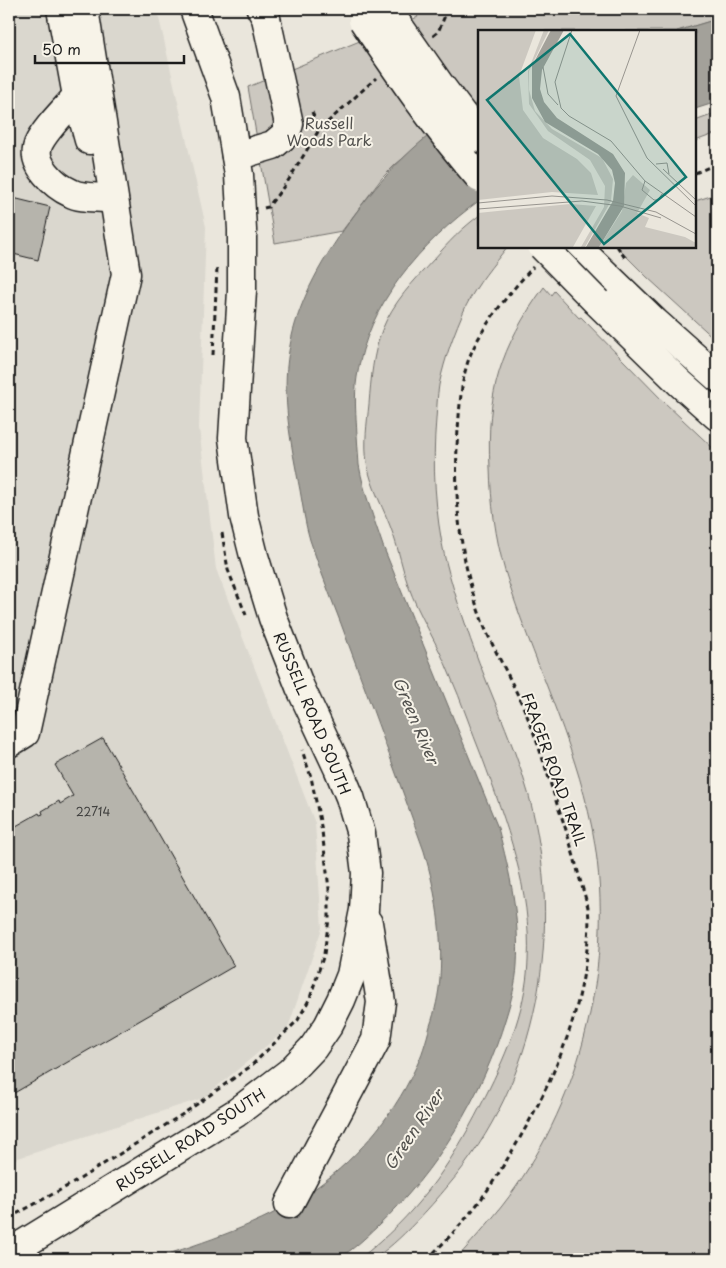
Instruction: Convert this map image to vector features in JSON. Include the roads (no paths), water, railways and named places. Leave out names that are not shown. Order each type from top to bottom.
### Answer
[{"type":"street","points":[[61,9],[77,96],[126,274]]},
{"type":"street","points":[[9,743],[25,733],[126,274],[84,9]]},
{"type":"street","points":[[236,156],[273,145],[284,135],[289,124],[266,18],[261,9]]},
{"type":"street","points":[[387,9],[478,135]]},
{"type":"street","name":"RUSSELL ROAD SOUTH","points":[[9,1253],[236,1113],[290,1072],[313,1048],[328,1026],[351,975],[359,942],[365,903],[366,873],[361,834],[338,768],[300,687],[272,618],[244,516],[233,438],[242,291],[239,175],[226,98],[202,11]]},
{"type":"street","points":[[359,15],[410,91],[478,176]]},
{"type":"street","points":[[77,96],[38,146],[39,160],[44,172],[57,185],[72,194],[105,198]]},
{"type":"street","points":[[578,248],[655,322],[717,377]]},
{"type":"street","points":[[540,254],[597,302],[680,383],[717,416]]},
{"type":"street","points":[[290,1204],[376,1040],[381,1002],[365,903]]},
{"type":"water","points":[[717,19],[717,102],[696,109],[696,30],[680,30]]},
{"type":"water","name":"Green River","points":[[478,103],[478,202],[437,235],[418,255],[400,277],[385,300],[373,324],[363,350],[357,377],[356,406],[359,465],[383,546],[498,828],[510,879],[517,930],[516,972],[510,1005],[496,1046],[471,1103],[438,1157],[399,1205],[368,1236],[348,1252],[338,1258],[325,1260],[153,1259],[212,1239],[271,1214],[307,1194],[340,1169],[383,1123],[406,1087],[420,1059],[434,1014],[439,990],[441,962],[438,914],[432,882],[424,851],[308,534],[293,455],[288,421],[286,386],[289,351],[298,314],[305,296],[333,246],[368,197],[396,165],[443,124]]},
{"type":"park label","name":"Russell Woods Park","points":[[329,130]]}]
